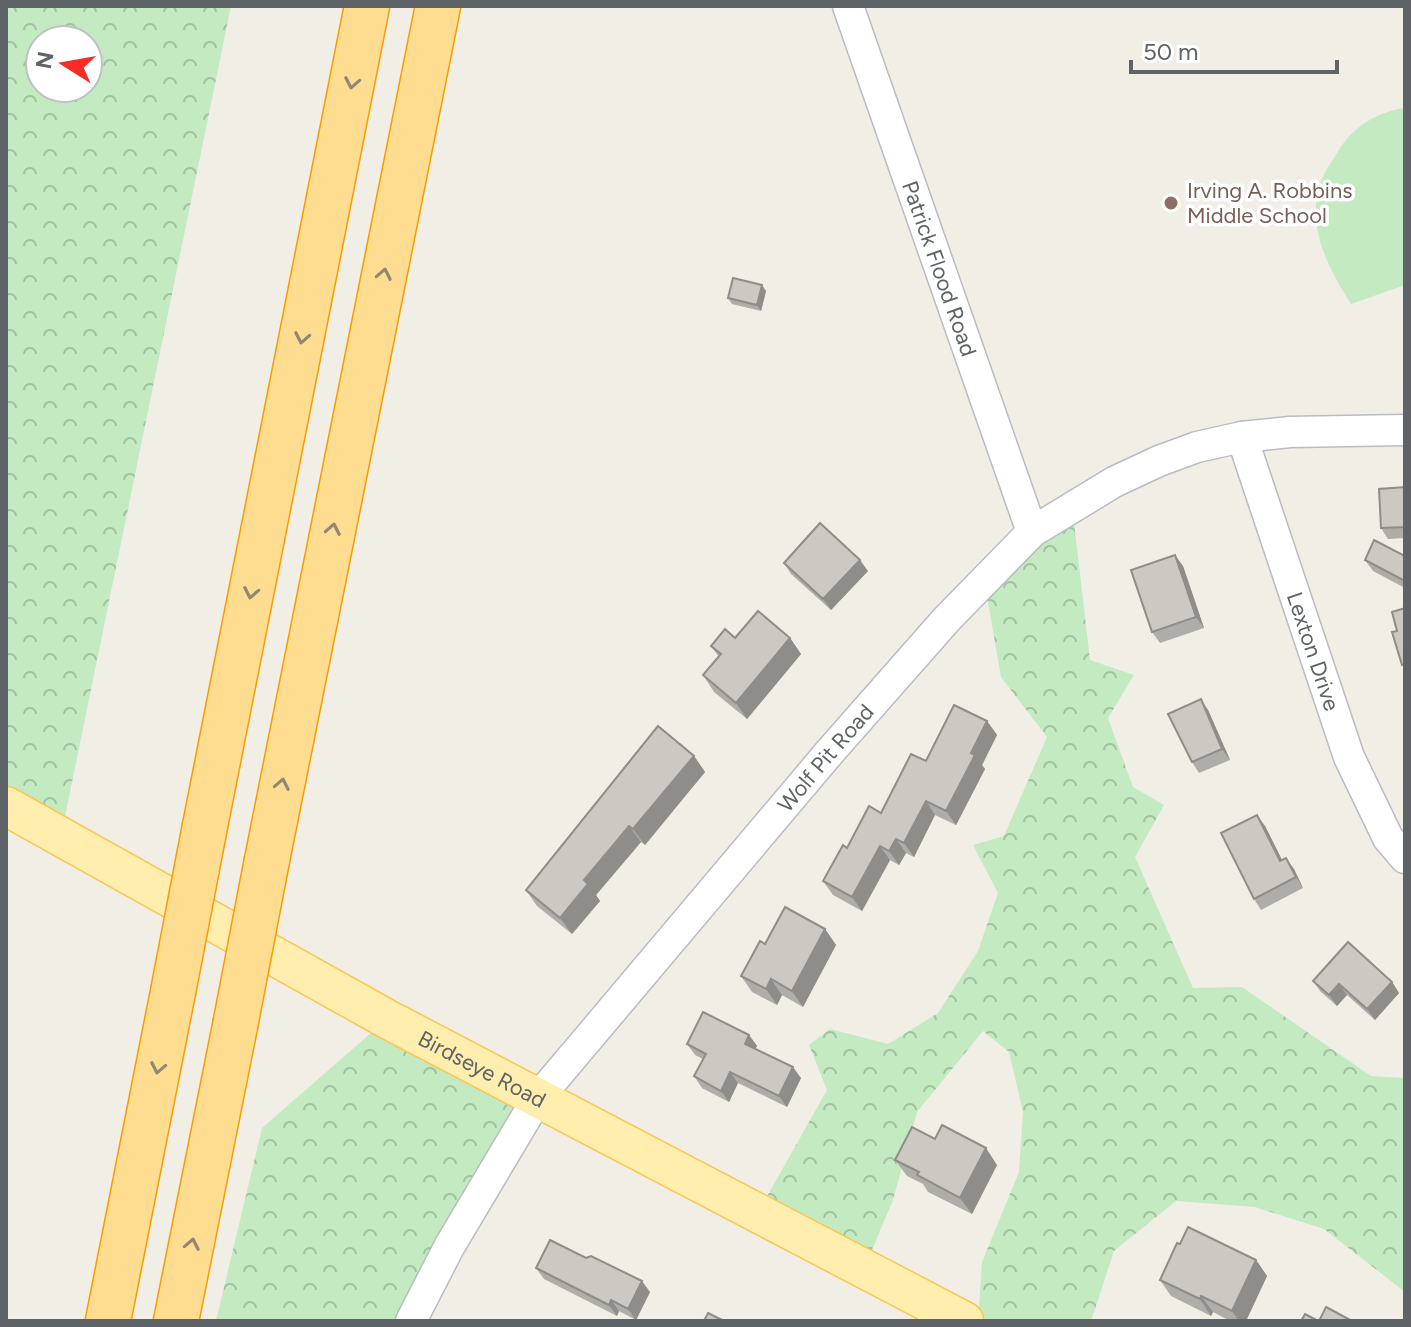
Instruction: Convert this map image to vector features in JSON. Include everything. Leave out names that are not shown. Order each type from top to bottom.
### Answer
[{"type":"highway","points":[[108,1321],[367,6]]},
{"type":"highway","points":[[176,1321],[438,6]]},
{"type":"main road","name":"Birdseye Road","points":[[6,806],[387,1019],[964,1321]]},
{"type":"street","name":"Patrick Flood Road","points":[[848,6],[1032,532]]},
{"type":"street","name":"Wolf Pit Road","points":[[411,1321],[455,1235],[537,1099],[836,744],[956,610],[1032,532],[1114,482],[1197,447],[1242,437],[1290,432],[1405,430]]},
{"type":"street","name":"Lexton Drive","points":[[1242,437],[1349,757],[1388,838],[1405,858]]},
{"type":"green space","points":[[6,6],[231,6],[61,836],[6,806]]},
{"type":"green space","points":[[1405,108],[1405,285],[1351,304],[1328,264],[1318,234],[1316,203],[1319,188],[1330,163],[1359,127],[1385,113]]},
{"type":"green space","points":[[1072,506],[1090,660],[1134,675],[1108,718],[1133,787],[1164,805],[1135,857],[1193,988],[1242,987],[1371,1076],[1405,1078],[1405,1292],[1324,1229],[1255,1207],[1176,1201],[1114,1251],[1091,1321],[978,1321],[982,1262],[1019,1172],[1023,1112],[1009,1052],[983,1031],[917,1112],[893,1200],[864,1269],[757,1214],[827,1090],[809,1045],[830,1029],[888,1044],[938,1013],[978,951],[998,893],[973,845],[1004,836],[1047,737],[1001,677],[984,579]]},
{"type":"green space","points":[[387,1019],[537,1099],[411,1321],[216,1321],[262,1128]]},
{"type":"building","points":[[733,278],[762,285],[757,305],[728,298]]},
{"type":"building","points":[[1405,487],[1405,527],[1381,528],[1379,489]]},
{"type":"building","points":[[820,523],[860,560],[823,599],[784,563]]},
{"type":"building","points":[[1374,540],[1405,556],[1405,581],[1365,560]]},
{"type":"building","points":[[1175,555],[1196,617],[1152,632],[1131,570]]},
{"type":"building","points":[[1405,608],[1405,664],[1402,665],[1392,632],[1397,631],[1392,612]]},
{"type":"building","points":[[758,611],[790,638],[736,703],[703,675],[721,654],[711,646],[725,629],[735,638]]},
{"type":"building","points":[[1201,699],[1222,749],[1192,762],[1168,714]]},
{"type":"building","points":[[954,705],[987,721],[971,753],[975,755],[946,811],[926,801],[904,843],[896,839],[889,851],[880,846],[852,897],[823,881],[843,845],[847,848],[869,806],[881,813],[911,754],[926,761]]},
{"type":"building","points":[[658,726],[694,756],[633,829],[629,826],[584,880],[588,884],[560,918],[526,890]]},
{"type":"building","points":[[1257,815],[1280,861],[1286,858],[1296,877],[1254,899],[1221,833]]},
{"type":"building","points":[[785,907],[825,929],[792,991],[771,979],[766,989],[741,976],[760,941],[765,944]]},
{"type":"building","points":[[1348,942],[1392,982],[1367,1009],[1339,984],[1329,995],[1313,981]]},
{"type":"building","points":[[703,1012],[749,1035],[745,1044],[793,1067],[779,1096],[730,1072],[721,1091],[694,1076],[706,1054],[687,1044]]},
{"type":"building","points":[[942,1125],[986,1148],[960,1198],[895,1160],[912,1127],[935,1139]]},
{"type":"building","points":[[1188,1227],[1256,1260],[1232,1311],[1160,1280]]},
{"type":"building","points":[[550,1240],[642,1281],[628,1309],[611,1300],[609,1305],[536,1268]]},
{"type":"building","points":[[1326,1307],[1352,1321],[1319,1321]]},
{"type":"building","points":[[708,1313],[724,1321],[704,1321]]},
{"type":"building","points":[[1305,1314],[1318,1321],[1301,1321]]},
{"type":"place","name":"Irving A. Robbins Middle School","points":[[1171,203]]}]
